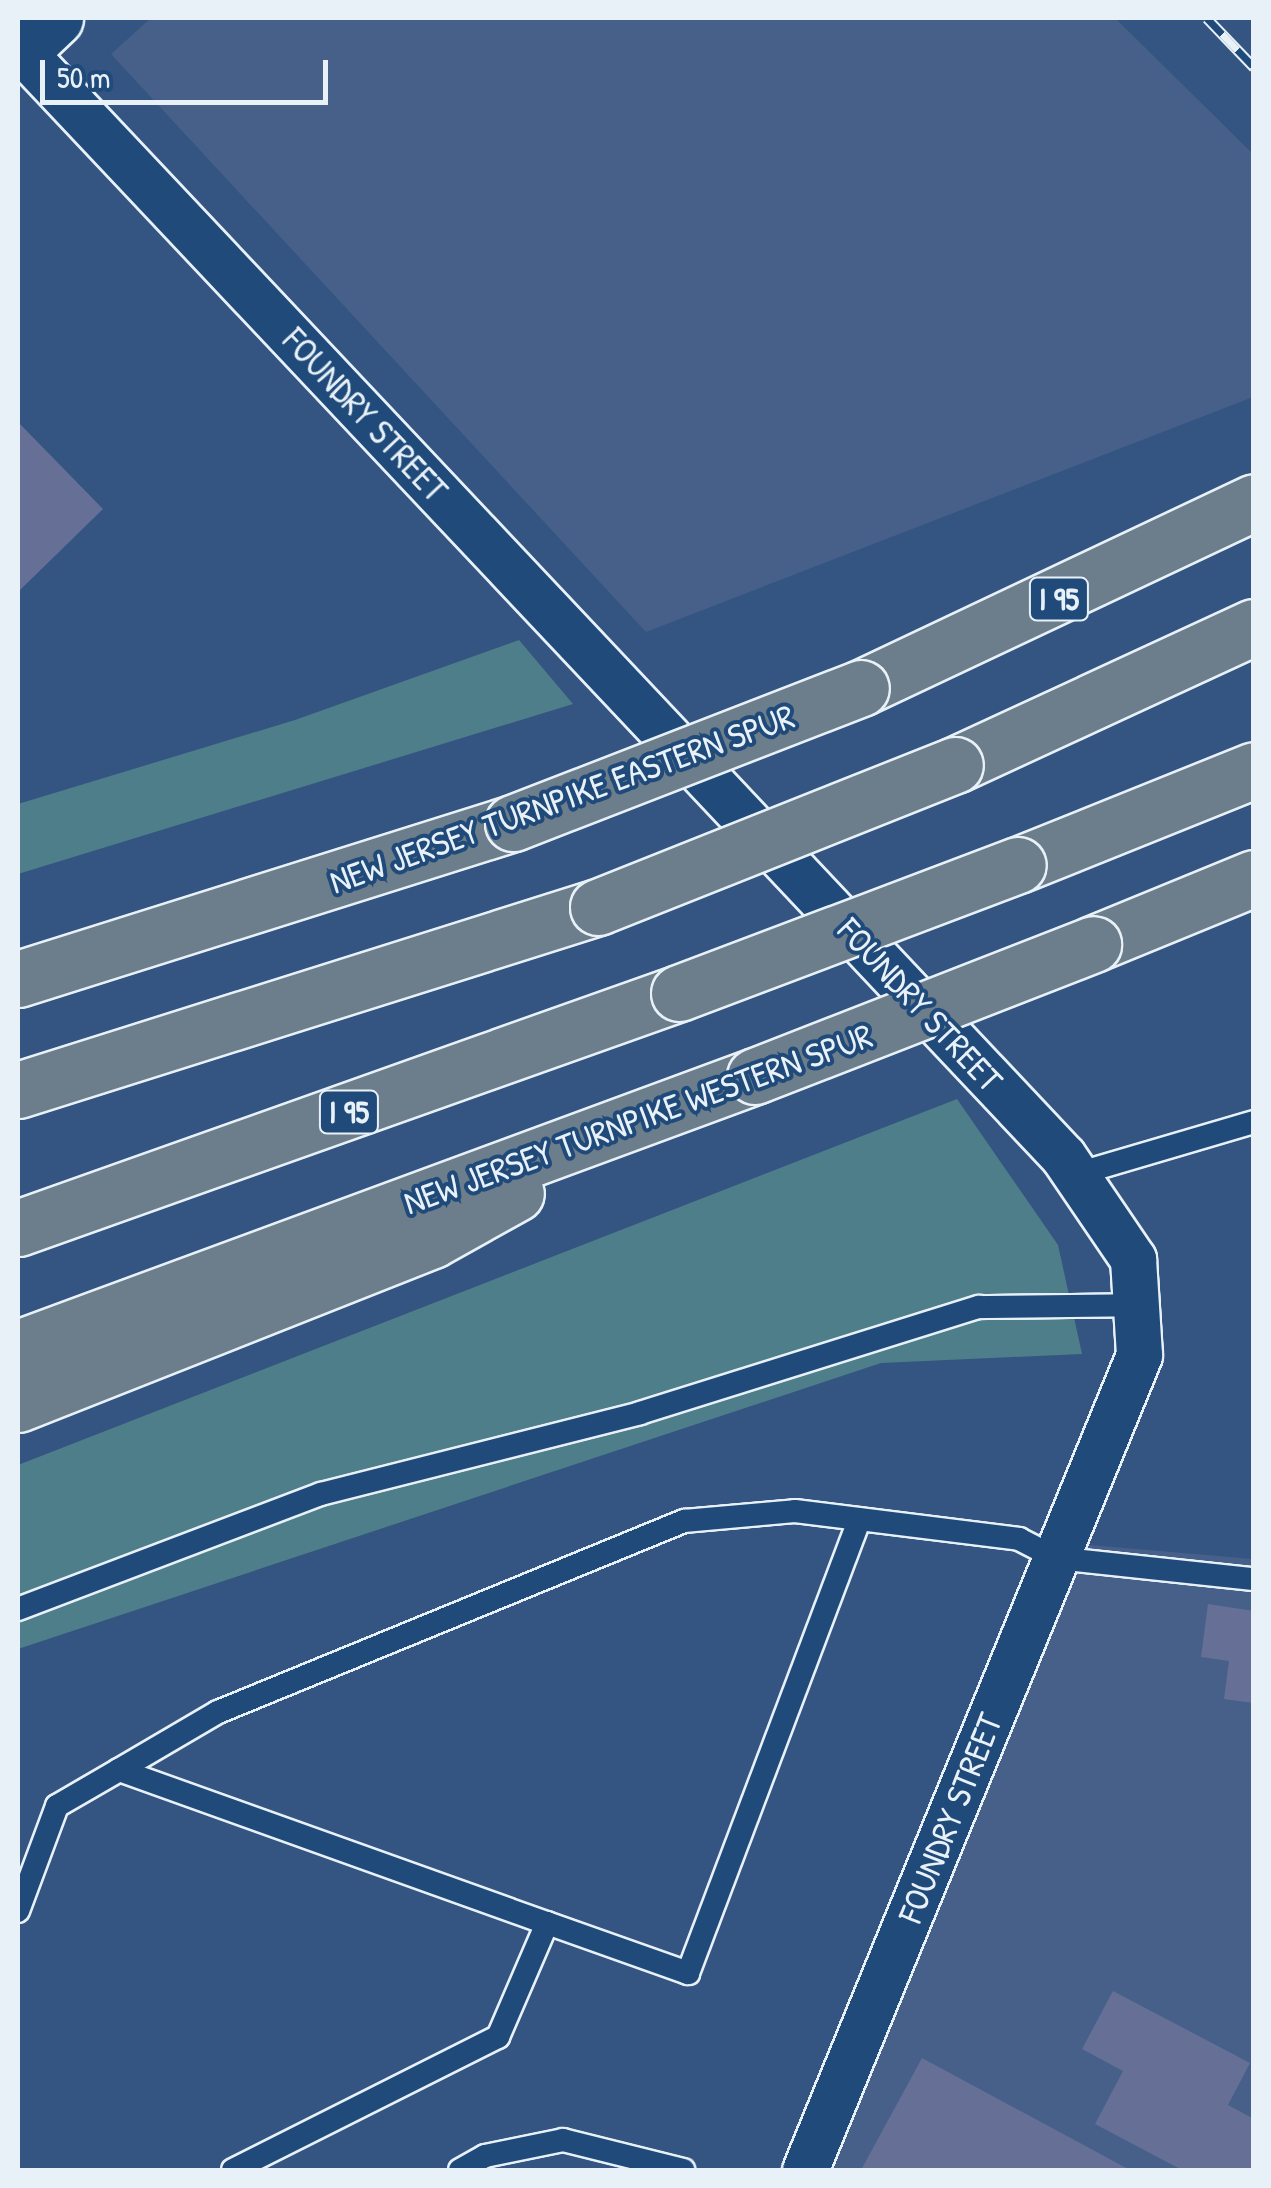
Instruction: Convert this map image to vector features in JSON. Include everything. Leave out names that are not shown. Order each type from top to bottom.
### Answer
[{"type":"highway","name":"NEW JERSEY TURNPIKE EASTERN SPUR","points":[[18,979],[513,823],[860,688],[1254,502]]},
{"type":"highway","points":[[18,1090],[598,907],[955,765],[1254,627]]},
{"type":"highway","name":"I 95","points":[[18,1228],[680,993],[1018,865],[1254,770]]},
{"type":"highway","name":"NEW JERSEY TURNPIKE WESTERN SPUR","points":[[18,1348],[755,1076],[1254,878]]},
{"type":"highway","points":[[18,1404],[432,1240],[663,1110]]},
{"type":"street","name":"FOUNDRY STREET","points":[[31,40],[1077,1174],[1133,1259],[1141,1305],[1139,1355],[805,2170]]},
{"type":"lane","points":[[1077,1174],[1254,1122]]},
{"type":"lane","points":[[18,1609],[321,1494],[640,1413],[979,1308],[1141,1305]]},
{"type":"lane","points":[[18,1911],[57,1806],[218,1712],[684,1520],[795,1511],[1018,1539],[1056,1558],[1254,1579]]},
{"type":"lane","points":[[119,1770],[688,1974],[860,1519]]},
{"type":"lane","points":[[233,2170],[498,2037],[547,1923]]},
{"type":"lane","points":[[460,2170],[485,2156],[564,2140],[684,2170]]},
{"type":"shaded area","points":[[151,18],[1115,18],[1253,154],[1253,397],[646,632],[111,54]]},
{"type":"shaded area","points":[[1066,1543],[1253,1559],[1253,2170],[810,2170]]},
{"type":"green space","points":[[519,640],[573,704],[18,874],[18,804],[295,720]]},
{"type":"green space","points":[[957,1099],[1058,1245],[1082,1354],[881,1363],[18,1649],[18,1465]]},
{"type":"building","points":[[18,422],[103,509],[18,592]]},
{"type":"building","points":[[1208,1604],[1254,1611],[1254,1703],[1224,1699],[1229,1661],[1201,1657]]},
{"type":"building","points":[[1113,1991],[1250,2063],[1228,2105],[1254,2119],[1254,2170],[1182,2170],[1095,2124],[1123,2071],[1082,2049]]},
{"type":"building","points":[[922,2058],[1130,2170],[861,2170]]},
{"type":"railway","points":[[1207,18],[1254,67]]}]
